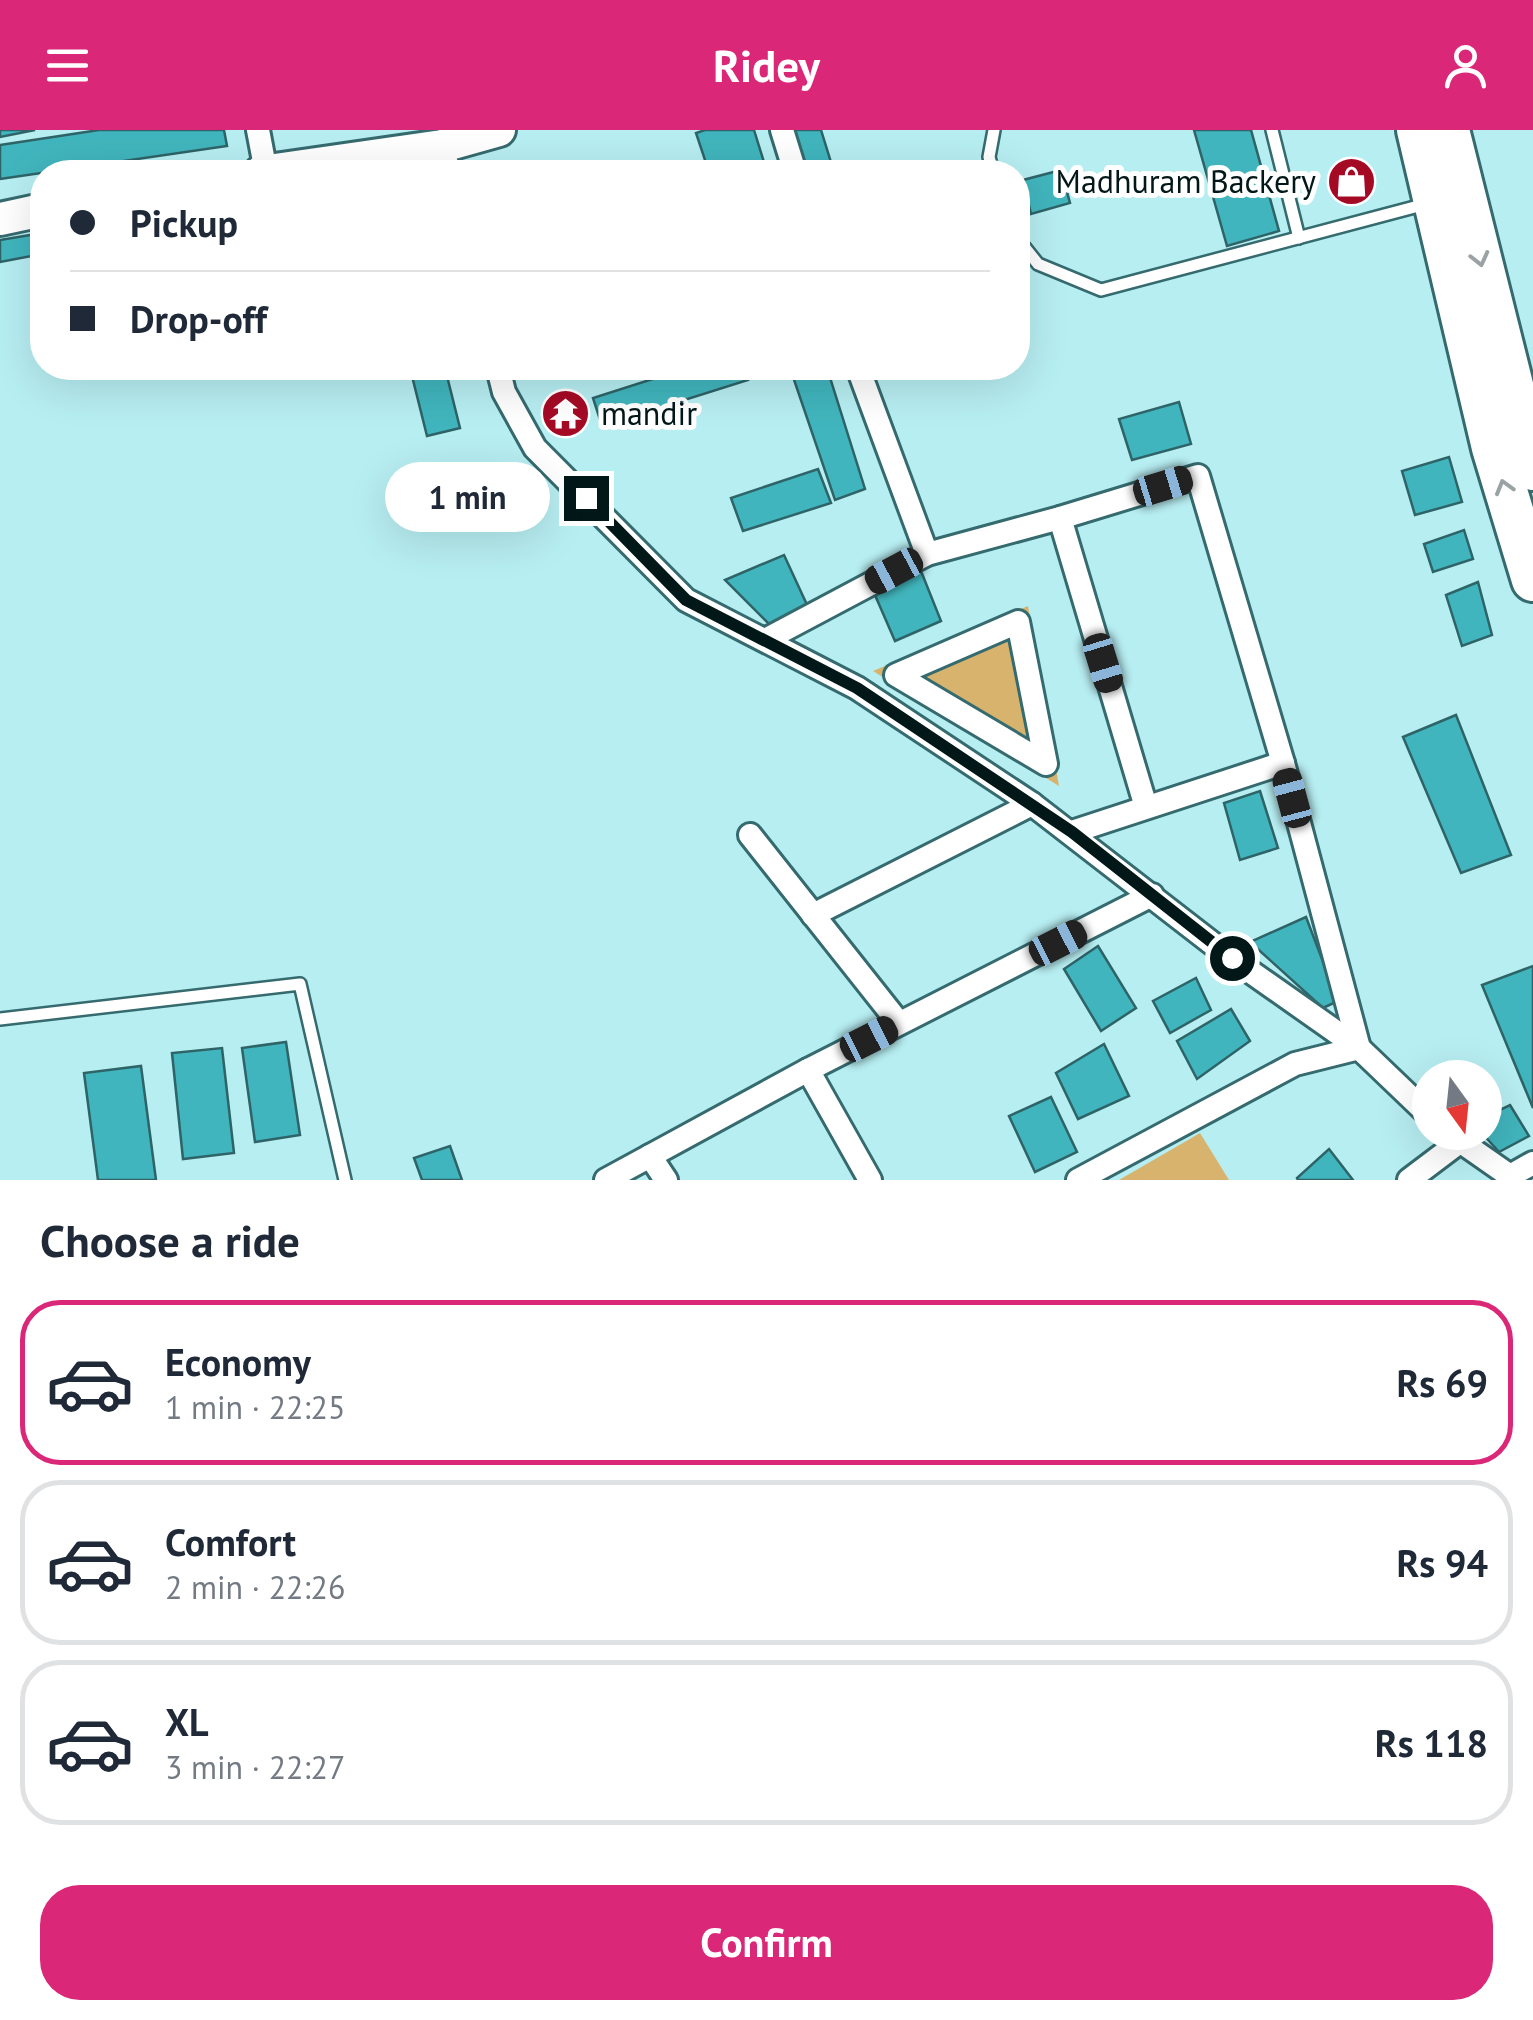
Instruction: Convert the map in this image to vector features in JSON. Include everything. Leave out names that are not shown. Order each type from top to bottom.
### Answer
[{"type":"highway","points":[[1418,130],[1450,198],[1533,469]]},
{"type":"highway","points":[[1448,130],[1450,198],[1493,448],[1529,555]]},
{"type":"main road","points":[[445,159],[498,130]]},
{"type":"main road","points":[[0,219],[30,213]]},
{"type":"street","points":[[258,130],[262,160]]},
{"type":"street","points":[[782,130],[792,160]]},
{"type":"street","points":[[501,380],[535,448],[686,600],[857,688],[1032,804],[1232,958],[1359,1048],[1412,1099]]},
{"type":"street","points":[[862,380],[927,554]]},
{"type":"street","points":[[765,640],[927,554],[1198,476],[1283,763],[1359,1048]]},
{"type":"street","points":[[1060,518],[1146,808]]},
{"type":"street","points":[[1018,622],[1046,764],[1030,754],[896,675],[1018,622]]},
{"type":"street","points":[[1072,832],[1283,763]]},
{"type":"street","points":[[813,915],[1032,804]]},
{"type":"street","points":[[750,835],[899,1024]]},
{"type":"street","points":[[606,1180],[808,1070],[1152,895]]},
{"type":"street","points":[[1078,1180],[1295,1064],[1359,1048]]},
{"type":"street","points":[[808,1070],[870,1180]]},
{"type":"street","points":[[1409,1180],[1440,1150]]},
{"type":"street","points":[[1471,1150],[1512,1178],[1533,1163]]},
{"type":"street","points":[[650,1156],[666,1180]]},
{"type":"lane","points":[[990,160],[994,130]]},
{"type":"lane","points":[[1272,130],[1298,238]]},
{"type":"lane","points":[[1030,254],[1038,264],[1102,290],[1450,198]]},
{"type":"lane","points":[[0,1019],[300,984],[345,1180]]},
{"type":"shaded area","points":[[1028,606],[1059,786],[873,671]]},
{"type":"shaded area","points":[[1200,1133],[1229,1180],[1119,1180]]},
{"type":"building","points":[[0,130],[35,130],[0,137]]},
{"type":"building","points":[[99,130],[224,130],[227,146],[131,160],[30,160],[30,175],[0,179],[0,145]]},
{"type":"building","points":[[754,130],[763,160],[705,160],[696,133]]},
{"type":"building","points":[[793,130],[821,130],[830,160],[803,160]]},
{"type":"building","points":[[1194,130],[1251,130],[1279,231],[1227,246]]},
{"type":"building","points":[[1061,170],[1070,203],[1031,214],[1030,178]]},
{"type":"building","points":[[30,235],[30,256],[0,262],[0,240]]},
{"type":"building","points":[[413,380],[448,380],[460,428],[427,436]]},
{"type":"building","points":[[649,380],[748,380],[602,426],[593,398]]},
{"type":"building","points":[[794,380],[831,380],[865,489],[835,500]]},
{"type":"building","points":[[1179,402],[1191,444],[1132,460],[1119,419]]},
{"type":"building","points":[[1449,457],[1462,502],[1415,515],[1402,471]]},
{"type":"building","points":[[818,469],[831,503],[743,531],[731,498]]},
{"type":"building","points":[[1464,530],[1473,559],[1433,572],[1424,544]]},
{"type":"building","points":[[784,555],[808,607],[770,625],[725,580]]},
{"type":"building","points":[[921,571],[941,621],[895,641],[875,595]]},
{"type":"building","points":[[1478,582],[1492,635],[1462,646],[1446,595]]},
{"type":"building","points":[[1456,715],[1511,855],[1461,873],[1403,737]]},
{"type":"building","points":[[1260,791],[1278,848],[1240,860],[1224,803]]},
{"type":"building","points":[[1306,917],[1338,1001],[1323,1008],[1250,942]]},
{"type":"building","points":[[1098,946],[1136,1008],[1101,1031],[1064,969]]},
{"type":"building","points":[[1533,966],[1533,1108],[1482,985]]},
{"type":"building","points":[[1196,978],[1211,1010],[1170,1033],[1153,1001]]},
{"type":"building","points":[[1231,1009],[1250,1041],[1197,1079],[1177,1041]]},
{"type":"building","points":[[286,1042],[300,1135],[255,1142],[242,1048]]},
{"type":"building","points":[[1104,1044],[1129,1096],[1078,1119],[1056,1073]]},
{"type":"building","points":[[222,1048],[234,1153],[183,1159],[172,1053]]},
{"type":"building","points":[[141,1066],[156,1180],[98,1180],[84,1073]]},
{"type":"building","points":[[1051,1097],[1077,1152],[1035,1172],[1009,1116]]},
{"type":"building","points":[[1510,1105],[1529,1136],[1499,1152],[1502,1150],[1502,1109]]},
{"type":"building","points":[[450,1146],[462,1180],[422,1180],[414,1158]]},
{"type":"building","points":[[1329,1149],[1353,1180],[1298,1180],[1297,1178]]},
{"type":"place","name":"Madhuram Backery","points":[[1351,181]]},
{"type":"place","name":"mandir","points":[[566,413]]},
{"type":"route","points":[[586,498],[686,600],[857,688],[1072,832],[1232,958]]}]
